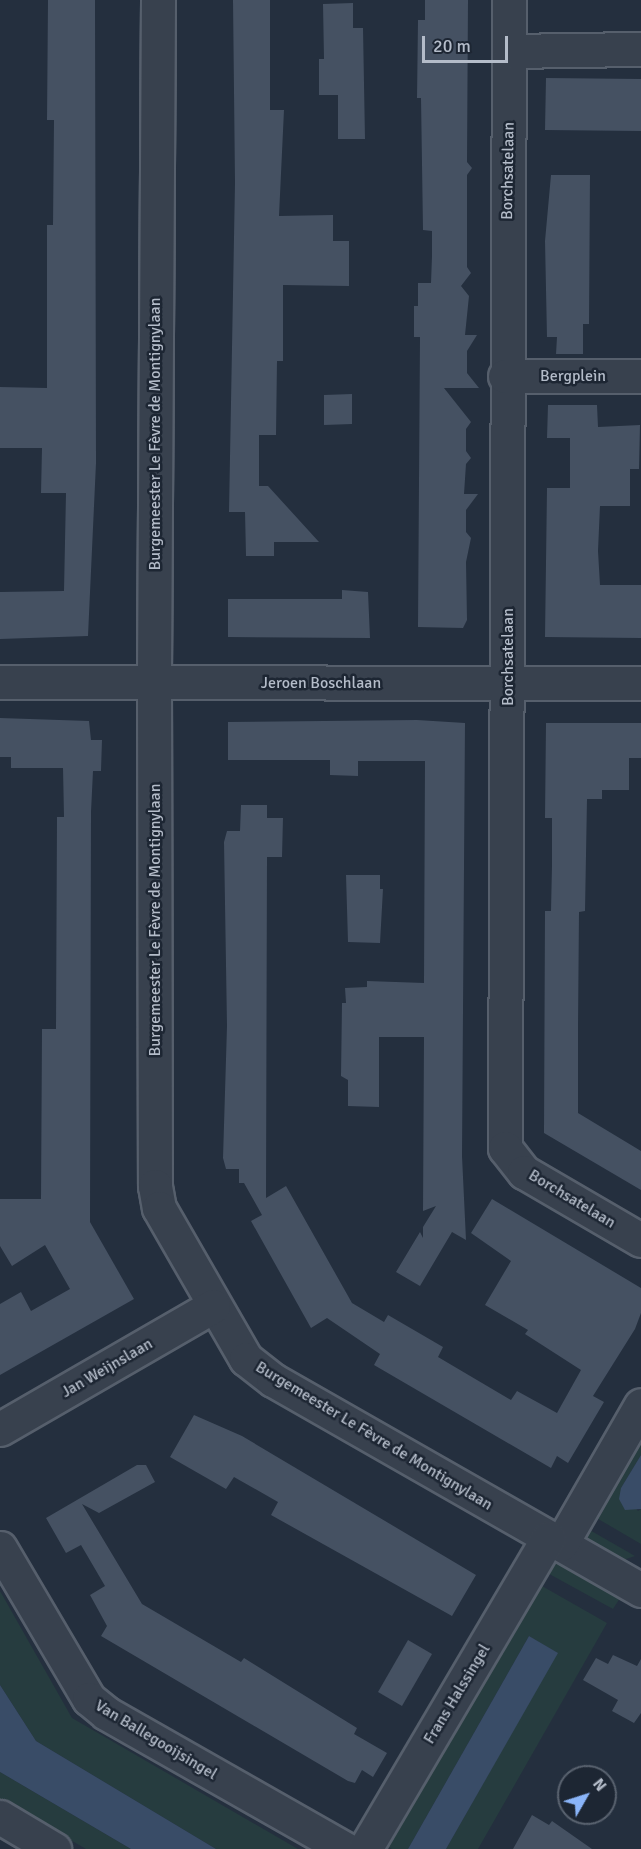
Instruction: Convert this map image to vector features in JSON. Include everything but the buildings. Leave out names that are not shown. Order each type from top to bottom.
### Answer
[{"type":"street","name":"Burgemeester Le Fèvre de Montignylaan","points":[[158,0],[153,682],[155,1186],[166,1223],[246,1359],[273,1380],[555,1541],[637,1579]]},
{"type":"street","name":"Borchsatelaan","points":[[509,0],[505,376],[508,683],[505,1148],[524,1172],[641,1240]]},
{"type":"street","points":[[510,51],[641,50]]},
{"type":"street","name":"Bergplein","points":[[505,376],[641,376]]},
{"type":"street","name":"Jeroen Boschlaan","points":[[0,682],[641,683]]},
{"type":"street","name":"Jan Weijnslaan","points":[[0,1429],[213,1306]]},
{"type":"street","name":"Frans Halssingel","points":[[365,1849],[641,1405]]},
{"type":"street","name":"Van Ballegooijsingel","points":[[0,1548],[89,1699],[106,1713],[345,1849]]},
{"type":"street","points":[[0,1817],[54,1849]]},
{"type":"green space","points":[[641,1423],[641,1455],[621,1488],[638,1511],[641,1509],[641,1544],[588,1513]]},
{"type":"green space","points":[[581,1525],[635,1556],[614,1563],[581,1537]]},
{"type":"green space","points":[[553,1564],[569,1565],[622,1595],[613,1609],[542,1570]]},
{"type":"green space","points":[[535,1582],[607,1623],[478,1849],[446,1849],[557,1653],[529,1636],[408,1849],[392,1849],[382,1843]]},
{"type":"green space","points":[[0,1591],[72,1718],[298,1849],[216,1849],[36,1741],[0,1685]]},
{"type":"green space","points":[[0,1772],[131,1849],[86,1849],[0,1799]]},
{"type":"water","points":[[641,1455],[641,1509],[625,1510],[619,1499],[621,1488]]},
{"type":"water","points":[[529,1636],[558,1653],[446,1849],[408,1849]]},
{"type":"water","points":[[0,1685],[36,1741],[216,1849],[131,1849],[0,1772]]}]
